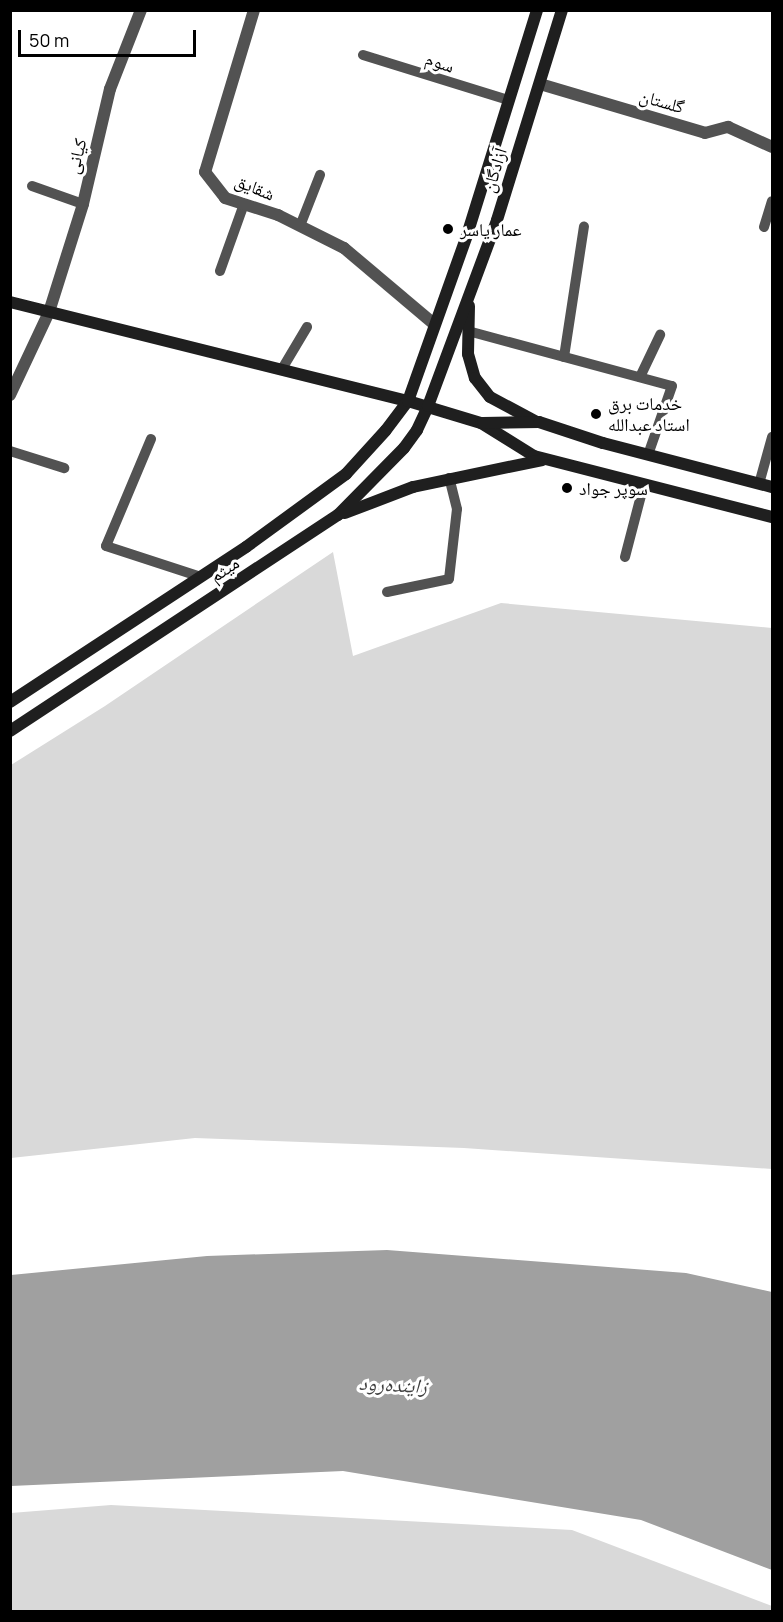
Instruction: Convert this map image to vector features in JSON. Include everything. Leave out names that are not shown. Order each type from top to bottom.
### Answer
[{"type":"main road","name":"آزادگان","points":[[408,401],[467,235],[537,10]]},
{"type":"main road","name":"آزادگان","points":[[428,406],[497,220],[562,10]]},
{"type":"main road","points":[[471,290],[468,354],[475,378],[490,397],[539,422],[648,455],[772,487]]},
{"type":"main road","points":[[10,302],[428,406],[482,423],[534,456],[772,517]]},
{"type":"main road","name":"میثم","points":[[10,702],[201,577],[346,474],[386,430],[408,401]]},
{"type":"main road","name":"میثم","points":[[10,731],[338,515],[404,448],[417,430],[428,406]]},
{"type":"main road","points":[[482,423],[539,422]]},
{"type":"main road","points":[[338,515],[413,487],[548,459]]},
{"type":"street","name":"کیانی","points":[[10,395],[49,312],[83,204],[110,89],[141,10]]},
{"type":"street","name":"شقایق","points":[[254,10],[205,172],[225,198],[278,215],[345,248],[434,324]]},
{"type":"street","name":"گلستان","points":[[540,84],[705,133],[728,127],[772,147]]},
{"type":"lane","name":"سوم","points":[[363,55],[508,100]]},
{"type":"lane","points":[[300,226],[320,175]]},
{"type":"lane","points":[[32,186],[83,204]]},
{"type":"lane","points":[[764,227],[772,201]]},
{"type":"lane","points":[[220,271],[244,204]]},
{"type":"lane","points":[[564,357],[584,227]]},
{"type":"lane","points":[[282,369],[307,327]]},
{"type":"lane","points":[[468,331],[672,386],[648,455]]},
{"type":"lane","points":[[640,377],[660,335]]},
{"type":"lane","points":[[759,484],[772,437]]},
{"type":"lane","points":[[151,439],[106,546],[201,577]]},
{"type":"lane","points":[[10,451],[64,468]]},
{"type":"lane","points":[[387,592],[449,579],[457,509],[449,478]]},
{"type":"lane","points":[[625,557],[644,484]]},
{"type":"shaded area","points":[[333,552],[353,656],[501,603],[772,628],[772,1169],[464,1148],[195,1138],[11,1158],[11,765],[105,706]]},
{"type":"shaded area","points":[[111,1505],[572,1530],[772,1606],[772,1611],[11,1611],[11,1513]]},
{"type":"water","name":"زاینده‌رود","points":[[387,1250],[686,1273],[772,1292],[772,1570],[641,1520],[343,1471],[11,1486],[11,1275],[207,1256]]},
{"type":"place","name":"عمار یاسر","points":[[448,229]]},
{"type":"place","name":"خدمات برق استاد عبدالله","points":[[596,414]]},
{"type":"place","name":"سوپر جواد","points":[[567,488]]}]
